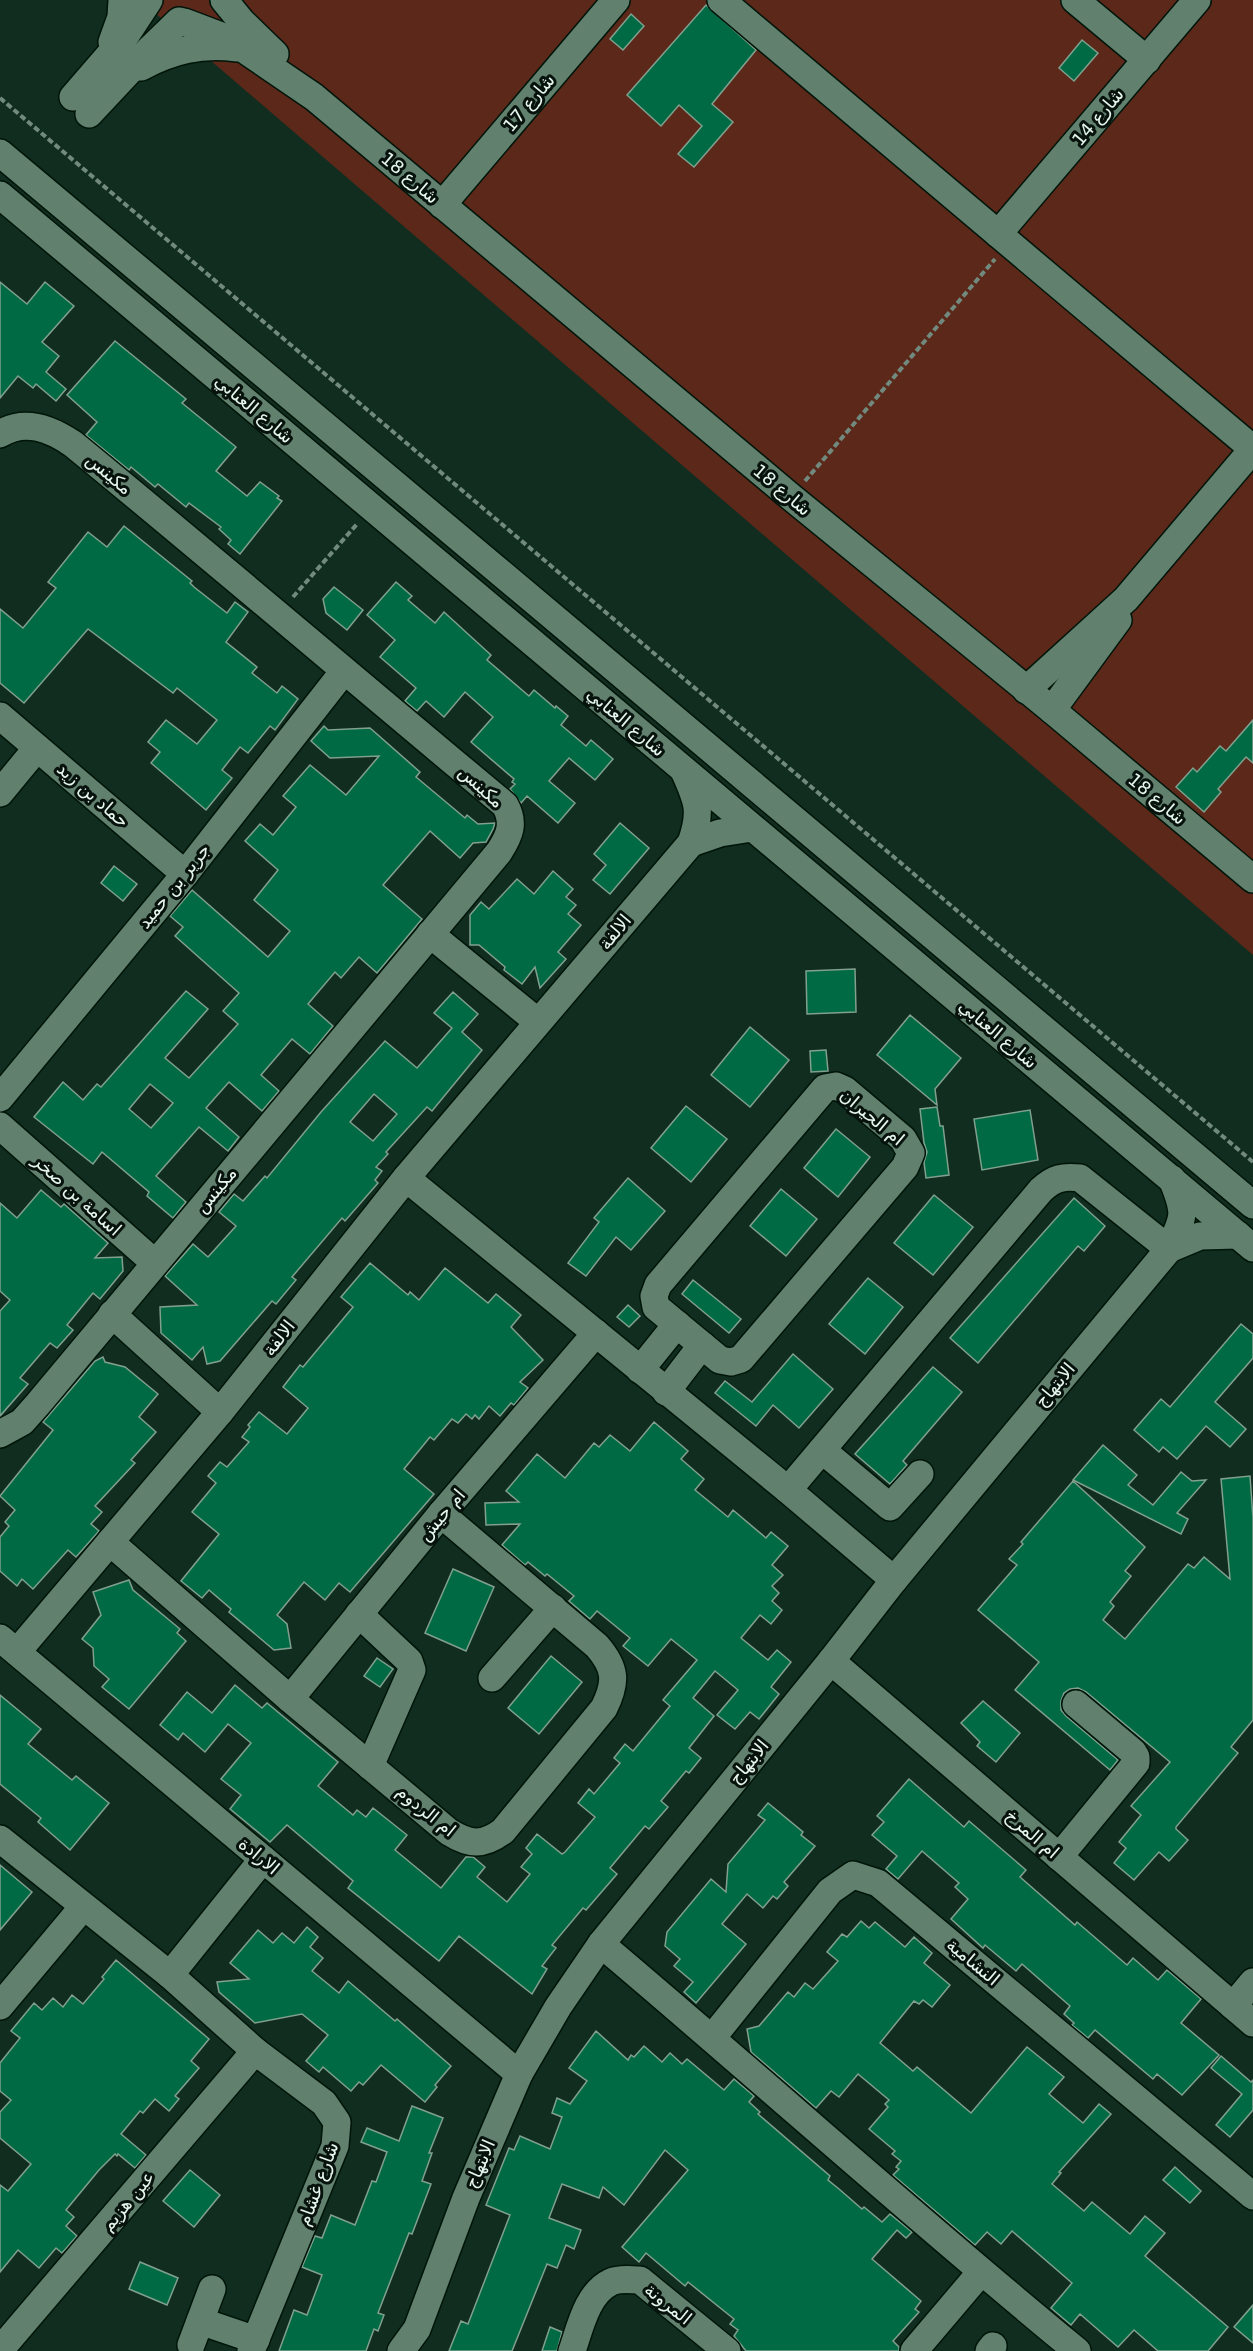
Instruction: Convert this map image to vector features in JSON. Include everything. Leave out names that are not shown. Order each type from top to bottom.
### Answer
[{"type":"street","points":[[116,66],[122,0]]},
{"type":"street","points":[[116,66],[136,22],[151,0]]},
{"type":"street","name":"شارع 18","points":[[151,0],[167,16],[216,33],[247,50],[314,97],[791,498],[1052,710],[1253,879]]},
{"type":"street","points":[[81,106],[116,66],[181,21],[196,20],[206,14],[217,0]]},
{"type":"street","name":"شارع 18","points":[[224,0],[314,97]]},
{"type":"street","name":"شارع 17","points":[[442,205],[616,0]]},
{"type":"street","points":[[721,0],[1253,449],[1126,599],[1026,690]]},
{"type":"street","points":[[1075,0],[1147,60]]},
{"type":"street","name":"شارع 14","points":[[1003,238],[1197,0]]},
{"type":"street","points":[[116,66],[178,51],[208,47],[247,50]]},
{"type":"street","name":"شارع العنابي","points":[[0,153],[789,813],[1253,1205]]},
{"type":"street","name":"شارع العنابي","points":[[0,195],[1246,1241]]},
{"type":"street","points":[[0,222],[32,222]]},
{"type":"street","name":"مكينس","points":[[0,434],[10,427],[33,426],[65,438],[279,614],[344,672],[505,805],[511,816],[511,829],[507,840],[430,934],[22,1422],[0,1434]]},
{"type":"street","points":[[1052,710],[1112,629],[1126,599]]},
{"type":"street","name":"جرير بن حميد","points":[[0,1098],[185,874],[344,672]]},
{"type":"street","name":"حماد بن زيد","points":[[0,716],[185,874]]},
{"type":"street","points":[[0,793],[37,748]]},
{"type":"street","name":"الالفة","points":[[9,1645],[110,1542],[220,1412],[406,1178],[691,843],[699,811],[695,794],[684,770]]},
{"type":"street","name":"الالفة","points":[[691,843],[720,832],[752,828]]},
{"type":"street","points":[[430,934],[538,1022]]},
{"type":"street","name":"ام الحيران","points":[[836,1086],[845,1090],[903,1139],[911,1153],[905,1167],[741,1359],[731,1362],[720,1360],[702,1345],[656,1307],[654,1296],[658,1284],[825,1088],[836,1086]]},
{"type":"street","name":"اسامة بن صخر","points":[[0,1126],[155,1263]]},
{"type":"street","points":[[788,1490],[1041,1190],[1052,1180],[1066,1176],[1080,1178],[1169,1249]]},
{"type":"street","points":[[406,1178],[788,1490],[894,1580]]},
{"type":"street","name":"الابتهاج","points":[[401,2351],[416,2340],[466,2198],[519,2074],[558,2007],[601,1944],[894,1580],[1169,1249],[1179,1228],[1183,1211],[1172,1179]]},
{"type":"street","name":"الابتهاج","points":[[1169,1249],[1200,1236],[1246,1241]]},
{"type":"street","points":[[112,1314],[220,1412]]},
{"type":"street","points":[[640,1370],[677,1324]]},
{"type":"street","name":"ام حيش","points":[[290,1699],[441,1514],[596,1333]]},
{"type":"street","points":[[666,1392],[702,1345]]},
{"type":"street","points":[[822,1450],[890,1508],[920,1474]]},
{"type":"street","name":"ام الردوم","points":[[110,1542],[290,1699],[449,1832],[463,1841],[477,1843],[492,1839],[503,1831],[604,1708],[612,1691],[613,1672],[608,1659],[597,1646],[441,1514]]},
{"type":"street","points":[[492,1678],[552,1608]]},
{"type":"street","points":[[360,1614],[409,1661],[412,1670],[370,1766]]},
{"type":"street","name":"الارادة","points":[[9,1645],[519,2074]]},
{"type":"street","name":"ام المرخ","points":[[831,1661],[1243,2015],[1253,1982]]},
{"type":"street","points":[[1059,1857],[1136,1763],[1136,1757],[1132,1752],[1076,1704]]},
{"type":"street","name":"شارع غشام","points":[[0,1839],[170,1975],[255,2051],[324,2103],[337,2122],[335,2146],[254,2345]]},
{"type":"street","points":[[170,1975],[263,1859]]},
{"type":"street","name":"النشامية","points":[[712,2038],[830,1891],[853,1875],[878,1883],[1253,2196]]},
{"type":"street","points":[[0,2006],[83,1907]]},
{"type":"street","points":[[601,1944],[981,2272],[1077,2351]]},
{"type":"street","name":"عين هزيم","points":[[0,2350],[255,2051]]},
{"type":"street","points":[[914,2351],[981,2272]]},
{"type":"street","name":"المرونة","points":[[572,2351],[595,2295],[611,2282],[626,2279],[640,2280],[727,2351]]},
{"type":"street","points":[[212,2289],[196,2333],[254,2345]]},
{"type":"path","points":[[0,98],[1253,1162]]},
{"type":"path","points":[[791,498],[1003,238]]},
{"type":"path","points":[[279,614],[371,508]]},
{"type":"shaded area","points":[[140,0],[1253,0],[1253,955]]},
{"type":"building","points":[[706,5],[756,50],[712,104],[733,122],[694,167],[678,154],[702,126],[679,105],[661,126],[627,95]]},
{"type":"building","points":[[631,14],[644,26],[623,50],[610,39]]},
{"type":"building","points":[[1082,40],[1098,53],[1074,81],[1059,68]]},
{"type":"building","points":[[0,282],[27,304],[45,282],[74,306],[42,342],[59,356],[46,372],[66,389],[56,401],[36,384],[33,388],[18,376],[0,398]]},
{"type":"building","points":[[115,341],[186,399],[182,403],[236,447],[216,471],[247,496],[260,482],[279,496],[277,498],[282,501],[240,554],[228,544],[231,540],[219,529],[221,527],[189,503],[186,507],[158,484],[155,487],[131,467],[129,470],[86,435],[97,422],[67,395]]},
{"type":"building","points":[[124,526],[192,581],[190,583],[194,587],[227,613],[235,602],[248,612],[226,642],[257,667],[252,673],[277,693],[282,686],[298,699],[275,730],[270,726],[248,753],[240,747],[222,770],[232,778],[206,810],[151,763],[160,752],[148,742],[166,720],[197,744],[217,720],[177,688],[173,693],[88,629],[24,703],[0,683],[0,609],[23,628],[56,588],[48,582],[88,532],[107,547]]},
{"type":"building","points":[[396,582],[412,596],[408,600],[435,623],[444,612],[491,655],[487,660],[529,696],[534,690],[568,716],[561,725],[586,746],[591,740],[613,759],[595,780],[569,758],[549,781],[575,803],[558,823],[527,796],[521,803],[510,789],[515,784],[512,782],[514,779],[471,742],[493,717],[465,692],[444,717],[426,701],[417,711],[405,701],[416,688],[380,657],[395,640],[367,615]]},
{"type":"building","points":[[334,587],[363,610],[347,630],[326,613],[323,599]]},
{"type":"building","points":[[1253,720],[1253,763],[1246,757],[1218,789],[1221,792],[1204,812],[1176,787],[1193,768],[1197,772],[1220,746],[1226,751]]},
{"type":"building","points":[[324,726],[328,730],[370,728],[420,772],[416,777],[465,818],[467,815],[478,824],[495,823],[486,842],[473,843],[460,858],[430,831],[383,885],[422,919],[377,973],[359,957],[341,978],[335,972],[308,1004],[333,1026],[310,1054],[292,1039],[261,1075],[279,1091],[262,1111],[229,1082],[206,1108],[239,1137],[228,1151],[199,1127],[156,1176],[186,1202],[173,1218],[147,1196],[149,1192],[102,1152],[93,1164],[34,1117],[63,1082],[83,1100],[97,1084],[101,1087],[186,991],[208,1009],[165,1058],[189,1078],[238,1024],[223,1011],[239,993],[175,936],[183,927],[170,916],[192,890],[268,957],[290,931],[254,900],[278,870],[245,841],[260,824],[273,835],[296,807],[283,796],[310,765],[346,795],[379,756],[330,758],[311,741]],"holes":[[[150,1084],[173,1103],[151,1128],[129,1109]]]},
{"type":"building","points":[[620,823],[649,848],[610,894],[593,880],[606,865],[594,854]]},
{"type":"building","points":[[114,866],[137,884],[123,901],[101,883]]},
{"type":"building","points":[[553,871],[573,889],[566,897],[576,905],[568,914],[581,925],[558,952],[566,959],[540,988],[535,967],[522,984],[479,945],[470,945],[470,915],[481,902],[489,909],[517,879],[534,894]]},
{"type":"building","points":[[855,969],[856,1012],[807,1014],[806,971]]},
{"type":"building","points":[[453,992],[478,1014],[462,1032],[482,1050],[432,1111],[427,1107],[386,1152],[388,1154],[376,1167],[382,1171],[375,1180],[378,1183],[345,1221],[342,1218],[292,1277],[296,1280],[276,1304],[272,1301],[220,1361],[207,1364],[203,1347],[192,1360],[161,1333],[160,1307],[197,1305],[165,1276],[193,1244],[208,1257],[236,1226],[219,1212],[234,1194],[243,1201],[265,1176],[267,1178],[321,1112],[385,1041],[417,1068],[452,1028],[434,1013]],"holes":[[[374,1094],[397,1114],[373,1141],[350,1122]]]},
{"type":"building","points":[[910,1015],[961,1058],[935,1089],[937,1105],[877,1055]]},
{"type":"building","points":[[750,1027],[789,1060],[750,1107],[711,1075]]},
{"type":"building","points":[[826,1050],[828,1071],[811,1072],[810,1051]]},
{"type":"building","points":[[686,1106],[727,1139],[691,1182],[651,1148]]},
{"type":"building","points":[[937,1107],[940,1126],[943,1126],[949,1175],[926,1178],[924,1162],[927,1152],[920,1109]]},
{"type":"building","points":[[1030,1110],[1038,1160],[982,1170],[974,1119]]},
{"type":"building","points":[[836,1129],[870,1157],[838,1197],[804,1168]]},
{"type":"building","points":[[628,1178],[665,1211],[631,1250],[616,1237],[586,1276],[568,1263],[599,1222],[594,1218]]},
{"type":"building","points":[[781,1189],[817,1219],[786,1256],[750,1226]]},
{"type":"building","points":[[41,1190],[61,1207],[64,1204],[108,1243],[95,1258],[122,1257],[123,1271],[100,1299],[93,1293],[67,1325],[73,1330],[57,1348],[50,1343],[20,1378],[28,1384],[0,1416],[0,1311],[10,1300],[0,1291],[0,1203],[17,1218]]},
{"type":"building","points":[[934,1195],[973,1227],[933,1275],[894,1243]]},
{"type":"building","points":[[1074,1198],[1105,1226],[1084,1251],[1078,1246],[978,1363],[950,1338]]},
{"type":"building","points":[[370,1263],[408,1295],[410,1292],[419,1300],[445,1268],[488,1303],[496,1294],[521,1315],[511,1327],[543,1360],[520,1382],[528,1388],[514,1405],[511,1403],[500,1416],[489,1406],[479,1419],[475,1415],[472,1419],[466,1414],[458,1423],[452,1419],[434,1440],[430,1437],[404,1469],[434,1494],[350,1592],[339,1583],[325,1600],[304,1582],[277,1615],[287,1624],[291,1648],[274,1650],[229,1612],[231,1609],[209,1590],[202,1598],[181,1581],[219,1534],[192,1512],[216,1483],[208,1476],[220,1462],[227,1467],[249,1442],[242,1437],[259,1412],[287,1434],[308,1408],[283,1387],[300,1365],[303,1367],[353,1307],[341,1297]]},
{"type":"building","points":[[868,1278],[903,1307],[865,1354],[829,1324]]},
{"type":"building","points":[[693,1280],[741,1319],[729,1333],[682,1294]]},
{"type":"building","points":[[628,1305],[640,1316],[629,1327],[617,1317]]},
{"type":"building","points":[[1241,1324],[1253,1334],[1253,1358],[1215,1402],[1246,1429],[1230,1447],[1206,1426],[1177,1459],[1163,1447],[1159,1452],[1134,1430],[1161,1399],[1170,1407]]},
{"type":"building","points":[[793,1354],[833,1389],[799,1428],[773,1405],[756,1426],[715,1393],[725,1381],[752,1402]]},
{"type":"building","points":[[103,1357],[105,1362],[125,1367],[158,1394],[139,1417],[156,1432],[131,1460],[135,1463],[95,1506],[102,1512],[91,1524],[99,1531],[76,1557],[68,1550],[33,1589],[22,1579],[17,1586],[0,1571],[0,1537],[9,1526],[5,1522],[15,1510],[0,1496],[53,1430],[43,1422],[95,1361]]},
{"type":"building","points":[[933,1367],[962,1392],[903,1461],[907,1465],[890,1484],[855,1454]]},
{"type":"building","points":[[654,1422],[688,1451],[681,1459],[704,1479],[695,1490],[728,1517],[733,1510],[766,1538],[771,1532],[788,1546],[772,1565],[783,1575],[772,1586],[779,1593],[772,1601],[782,1610],[771,1624],[760,1615],[741,1638],[768,1660],[777,1650],[791,1662],[771,1687],[779,1694],[759,1719],[750,1712],[735,1729],[717,1715],[738,1690],[715,1671],[693,1698],[714,1716],[689,1748],[701,1758],[689,1773],[686,1771],[661,1801],[668,1807],[649,1829],[645,1826],[610,1868],[617,1874],[586,1910],[583,1908],[552,1945],[556,1948],[542,1966],[547,1969],[532,1994],[459,1936],[439,1961],[348,1888],[353,1881],[287,1825],[270,1842],[230,1809],[241,1795],[221,1779],[251,1743],[228,1724],[205,1752],[183,1733],[178,1740],[160,1725],[187,1692],[212,1713],[235,1685],[262,1708],[267,1703],[338,1762],[318,1786],[353,1815],[357,1810],[366,1817],[373,1808],[407,1835],[395,1850],[441,1888],[466,1857],[473,1857],[485,1867],[477,1877],[507,1902],[530,1874],[521,1867],[532,1854],[526,1848],[537,1834],[562,1854],[565,1852],[595,1817],[578,1803],[589,1789],[594,1794],[620,1763],[614,1758],[625,1744],[633,1751],[670,1706],[663,1700],[697,1660],[671,1639],[648,1666],[623,1646],[630,1638],[597,1611],[590,1619],[569,1601],[574,1596],[547,1574],[545,1576],[528,1562],[525,1565],[502,1545],[520,1524],[486,1525],[485,1503],[519,1502],[506,1491],[537,1454],[565,1478],[594,1443],[599,1447],[610,1435],[630,1451]]},
{"type":"building","points":[[1103,1445],[1137,1475],[1128,1485],[1153,1505],[1181,1472],[1192,1481],[1206,1480],[1177,1513],[1188,1519],[1181,1534],[1073,1480]]},
{"type":"building","points":[[1250,1476],[1253,1518],[1253,1720],[1231,1747],[1238,1753],[1176,1827],[1188,1840],[1169,1861],[1159,1852],[1134,1880],[1114,1863],[1126,1848],[1119,1842],[1141,1815],[1131,1806],[1170,1762],[1086,1692],[1078,1688],[1070,1689],[1064,1693],[1061,1710],[1118,1760],[1110,1770],[1015,1690],[1039,1662],[978,1610],[1017,1565],[1009,1559],[1023,1544],[1021,1542],[1073,1481],[1145,1547],[1125,1571],[1131,1576],[1110,1602],[1114,1606],[1103,1620],[1125,1639],[1188,1564],[1194,1568],[1204,1557],[1230,1579],[1221,1479]]},
{"type":"building","points":[[453,1569],[494,1587],[466,1651],[425,1633]]},
{"type":"building","points":[[129,1580],[133,1590],[180,1629],[177,1633],[186,1641],[129,1709],[102,1687],[109,1679],[94,1666],[93,1648],[82,1639],[101,1615],[93,1592]]},
{"type":"building","points":[[551,1656],[582,1682],[539,1734],[508,1708]]},
{"type":"building","points":[[377,1658],[393,1669],[380,1687],[364,1676]]},
{"type":"building","points":[[0,1695],[41,1729],[28,1744],[72,1780],[76,1776],[109,1803],[70,1850],[38,1822],[41,1818],[0,1784]]},
{"type":"building","points":[[983,1701],[1020,1733],[996,1762],[977,1746],[980,1742],[961,1723]]},
{"type":"building","points":[[909,1779],[964,1827],[969,1821],[1026,1870],[1020,1877],[1075,1925],[1077,1922],[1127,1965],[1133,1958],[1158,1980],[1167,1970],[1201,1999],[1181,2023],[1219,2055],[1182,2095],[1157,2074],[1153,2079],[1095,2030],[1088,2038],[1072,2025],[1074,2023],[1064,2014],[1070,2006],[1022,1964],[1016,1971],[985,1945],[983,1948],[951,1919],[968,1899],[955,1887],[959,1883],[922,1851],[898,1879],[886,1869],[897,1856],[872,1835],[884,1822],[877,1816]]},
{"type":"building","points":[[768,1803],[803,1832],[801,1835],[815,1846],[784,1882],[788,1886],[777,1899],[773,1896],[763,1908],[747,1894],[722,1924],[746,1944],[696,2003],[684,1992],[693,1982],[674,1966],[680,1959],[665,1946],[667,1932],[711,1879],[726,1892],[728,1864],[765,1820],[758,1815]]},
{"type":"building","points":[[0,1865],[32,1892],[0,1930]]},
{"type":"building","points":[[861,1921],[869,1928],[875,1922],[905,1947],[914,1937],[932,1953],[924,1963],[950,1985],[932,2007],[923,2000],[919,2004],[914,2001],[880,2043],[913,2071],[917,2067],[971,2113],[1027,2047],[1064,2077],[1049,2094],[1083,2123],[1099,2104],[1111,2114],[1059,2172],[1061,2173],[1052,2184],[1084,2211],[1092,2202],[1130,2234],[1145,2216],[1165,2233],[1145,2256],[1228,2327],[1208,2351],[1158,2351],[1134,2330],[1118,2347],[1080,2314],[1071,2325],[1051,2308],[1072,2283],[1012,2231],[1001,2244],[987,2232],[975,2245],[893,2175],[899,2169],[896,2167],[901,2161],[892,2154],[895,2151],[869,2129],[888,2107],[885,2104],[889,2100],[858,2074],[839,2097],[831,2091],[816,2108],[751,2052],[747,2029],[759,2026],[788,1992],[794,1997],[805,1983],[813,1989],[838,1961],[827,1952],[842,1934],[847,1937]]},
{"type":"building","points":[[307,1927],[318,1937],[310,1947],[323,1958],[312,1971],[339,1993],[348,1981],[395,2021],[397,2019],[451,2066],[435,2085],[437,2087],[425,2102],[381,2065],[363,2085],[359,2082],[351,2091],[323,2067],[319,2072],[306,2061],[328,2035],[302,2014],[255,2023],[219,1992],[217,1982],[249,1979],[230,1963],[258,1930],[273,1943],[282,1933],[294,1943]]},
{"type":"building","points":[[116,1960],[209,2039],[191,2061],[199,2068],[175,2096],[179,2099],[169,2111],[155,2099],[143,2113],[140,2111],[121,2134],[146,2155],[135,2168],[115,2154],[99,2170],[66,2210],[74,2217],[66,2226],[77,2236],[62,2253],[56,2248],[39,2268],[18,2250],[0,2272],[0,2185],[8,2191],[31,2164],[0,2138],[0,2112],[11,2100],[0,2091],[0,2063],[20,2038],[11,2031],[34,2003],[42,2010],[53,1998],[63,2007],[72,1995],[83,2004],[104,1979],[102,1977]]},
{"type":"building","points":[[596,2031],[628,2060],[644,2046],[662,2062],[670,2053],[682,2064],[687,2059],[724,2090],[734,2079],[754,2096],[749,2102],[760,2112],[758,2114],[830,2176],[828,2180],[862,2209],[864,2207],[882,2222],[890,2214],[912,2232],[906,2238],[897,2230],[872,2259],[921,2301],[915,2309],[919,2312],[893,2341],[899,2347],[899,2351],[746,2351],[734,2336],[738,2330],[730,2324],[734,2319],[688,2282],[685,2286],[646,2253],[639,2262],[622,2247],[688,2170],[665,2150],[624,2205],[603,2187],[599,2198],[562,2184],[549,2218],[581,2230],[574,2249],[566,2245],[557,2268],[547,2264],[512,2351],[449,2351],[461,2321],[468,2324],[510,2215],[486,2205],[509,2148],[514,2150],[520,2136],[550,2149],[562,2117],[552,2113],[557,2098],[570,2104],[587,2081],[569,2068]]},
{"type":"building","points":[[1221,2056],[1251,2082],[1253,2080],[1253,2110],[1230,2137],[1216,2125],[1242,2094],[1211,2068]]},
{"type":"building","points":[[412,2106],[443,2118],[429,2153],[432,2153],[422,2181],[431,2184],[378,2313],[384,2315],[378,2331],[374,2329],[366,2351],[279,2351],[294,2310],[307,2315],[322,2275],[302,2267],[315,2236],[322,2238],[331,2215],[355,2225],[372,2181],[376,2182],[387,2152],[361,2142],[367,2128],[399,2141]]},
{"type":"building","points":[[1175,2167],[1201,2191],[1190,2203],[1163,2180]]},
{"type":"building","points":[[190,2170],[220,2195],[194,2227],[163,2201]]},
{"type":"building","points":[[140,2262],[178,2278],[167,2305],[129,2289]]},
{"type":"building","points":[[1253,2305],[1253,2343],[1234,2327]]},
{"type":"building","points":[[550,2327],[562,2332],[557,2351],[542,2351]]}]
